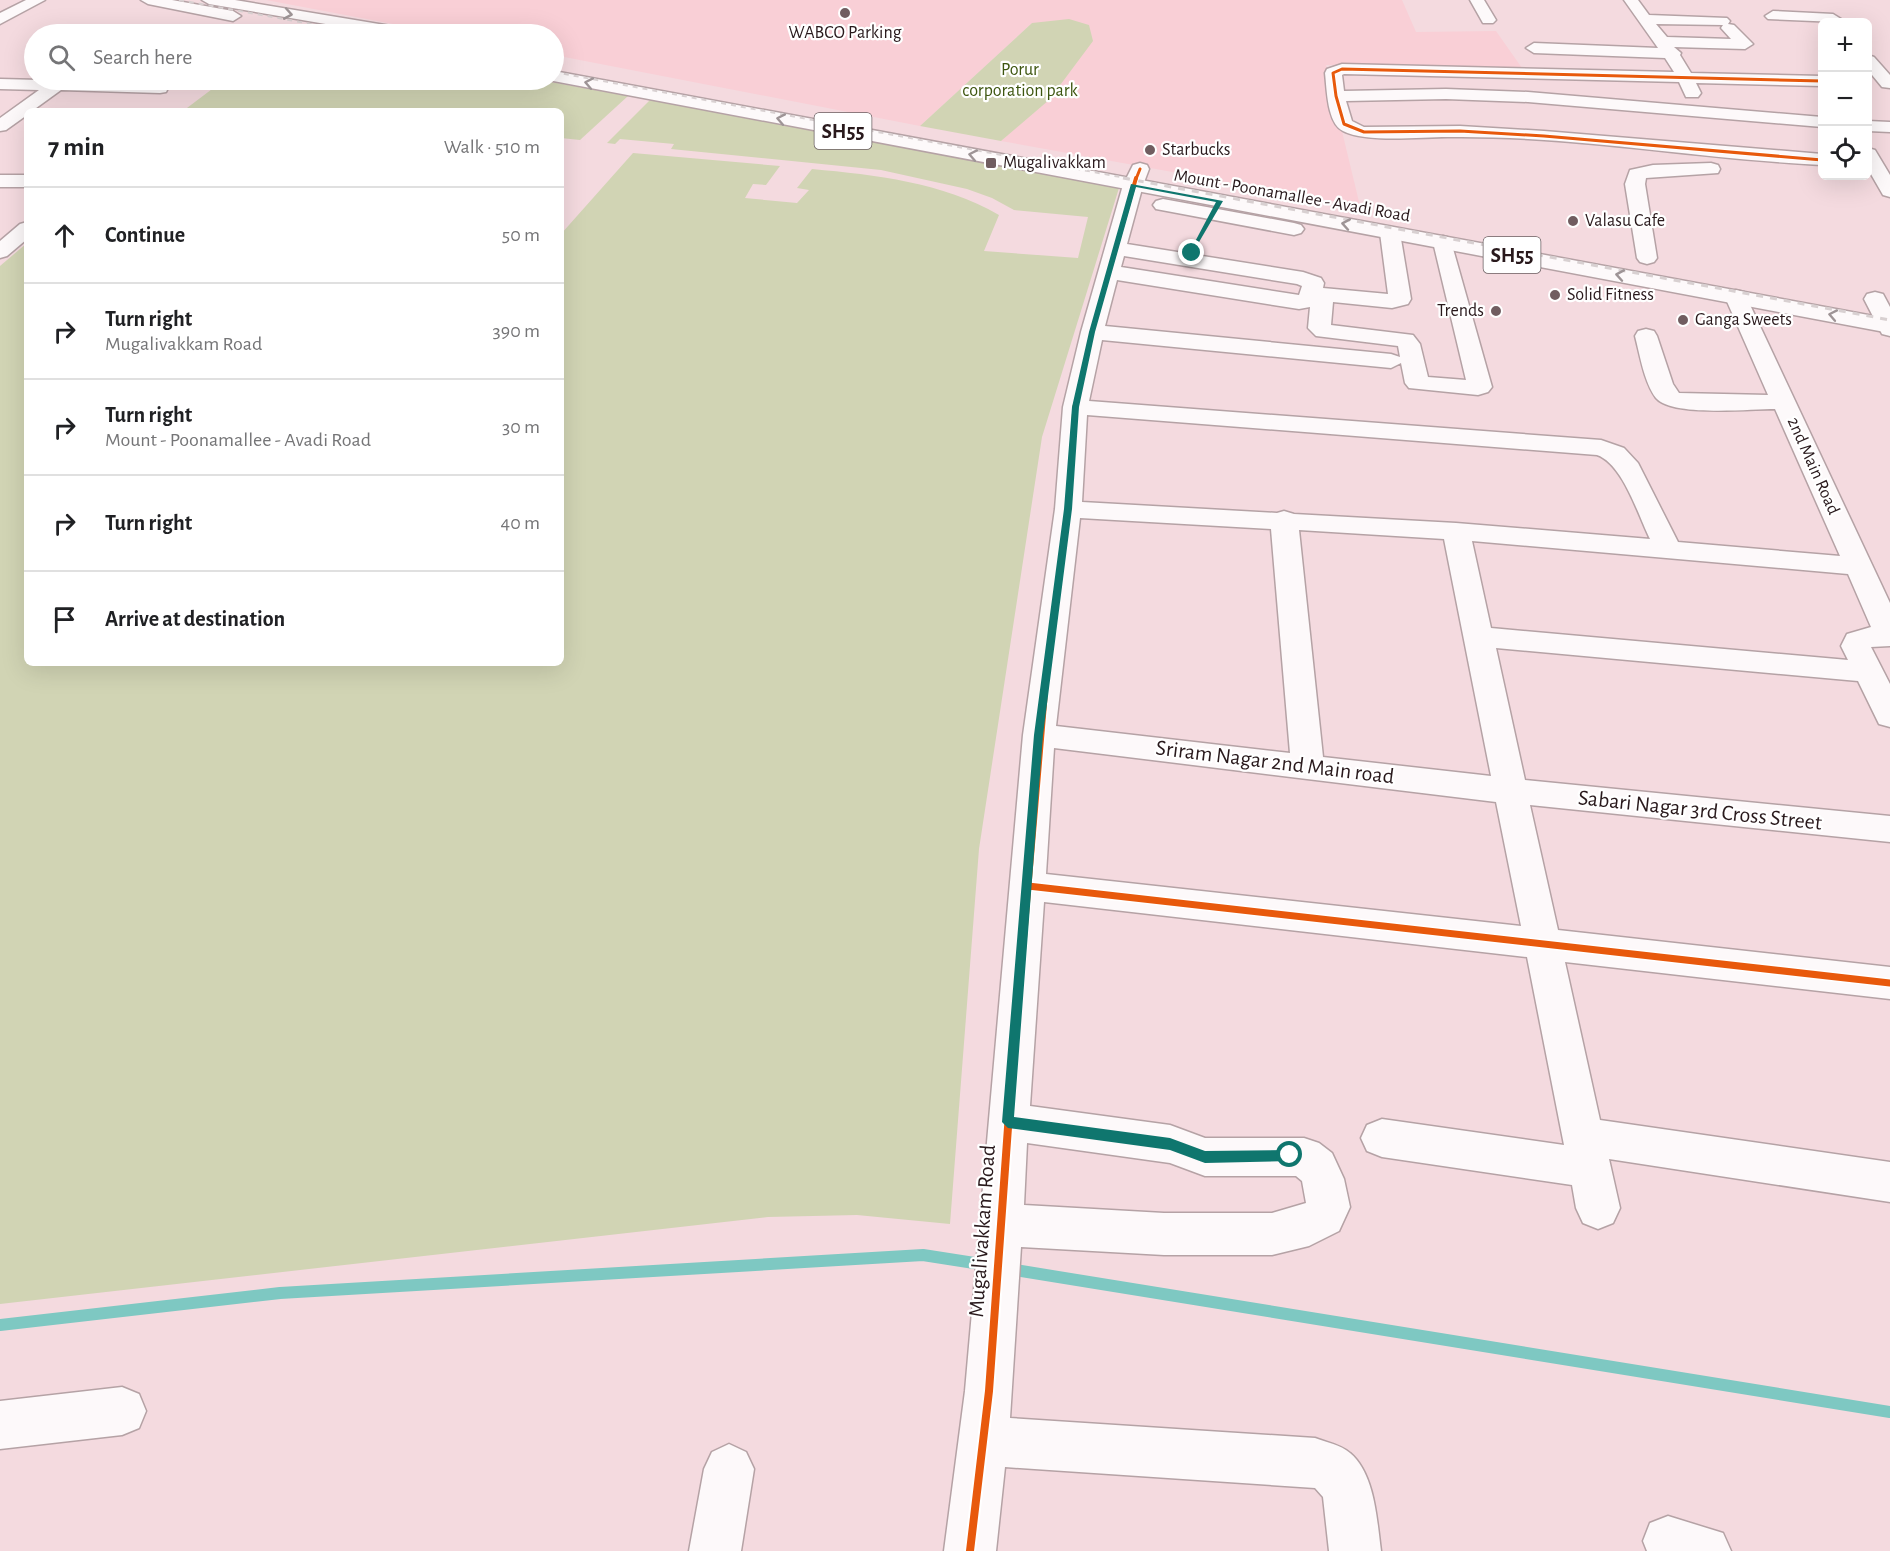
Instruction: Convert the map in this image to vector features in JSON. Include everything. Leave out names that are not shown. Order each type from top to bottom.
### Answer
[{"type":"street","points":[[0,19],[38,0]]},
{"type":"street","points":[[148,0],[278,24]]},
{"type":"street","points":[[209,0],[350,24]]},
{"type":"street","points":[[1477,0],[1488,20]]},
{"type":"street","points":[[1630,0],[1669,48],[1687,76],[1716,152],[1719,166],[1641,172],[1635,177],[1636,256],[1669,262]]},
{"type":"street","points":[[1816,0],[1831,18]]},
{"type":"street","points":[[1773,16],[1818,20]]},
{"type":"street","points":[[1534,48],[1669,48],[1745,44],[1726,24],[1644,19]]},
{"type":"street","name":"Mount - Poonamallee - Avadi Road","points":[[564,62],[692,85],[1137,177],[1216,208],[1390,232],[1443,242],[1559,253],[1736,297],[1889,326]]},
{"type":"street","points":[[1872,64],[1889,83]]},
{"type":"street","points":[[1818,81],[1342,69],[1333,73],[1336,96],[1344,124],[1364,132],[1472,132],[1818,160]]},
{"type":"street","points":[[1520,72],[1528,97]]},
{"type":"street","name":"Mount - Poonamallee - Avadi Road","points":[[564,78],[1137,177],[1373,211]]},
{"type":"street","points":[[1872,82],[1889,83]]},
{"type":"street","points":[[0,84],[24,84]]},
{"type":"street","points":[[671,98],[692,85]]},
{"type":"street","points":[[26,108],[50,90]]},
{"type":"street","points":[[1336,96],[1446,94],[1528,97],[1818,122]]},
{"type":"street","points":[[0,127],[24,109]]},
{"type":"street","points":[[1872,126],[1890,127]]},
{"type":"street","points":[[0,127],[24,128]]},
{"type":"street","points":[[1875,162],[1890,191]]},
{"type":"street","name":"Mugalivakkam Road","points":[[970,1551],[989,1391],[1039,735],[1068,509],[1075,407],[1092,332],[1122,262],[1137,177]]},
{"type":"street","points":[[0,181],[24,181]]},
{"type":"street","points":[[1162,205],[1216,208],[1254,244],[1294,229]]},
{"type":"street","points":[[1197,243],[1216,208]]},
{"type":"street","points":[[1390,232],[1400,299],[1392,301],[1323,294],[1319,328],[1324,331],[1405,340],[1409,344],[1417,383],[1478,388],[1480,387],[1443,242]]},
{"type":"street","points":[[1122,262],[1303,278],[1313,283],[1309,301],[1299,302],[1122,262]]},
{"type":"street","points":[[1851,295],[1882,301],[1889,326]]},
{"type":"street","name":"2nd Main Road","points":[[1736,297],[1890,636],[1873,636],[1858,641],[1856,646],[1890,716]]},
{"type":"street","points":[[1092,332],[1391,361]]},
{"type":"street","points":[[1646,336],[1661,384],[1666,394],[1672,399],[1694,402],[1784,402]]},
{"type":"street","points":[[1075,407],[1601,448],[1615,453],[1629,468],[1668,549]]},
{"type":"street","points":[[1068,509],[1284,519],[1456,531],[1859,566]]},
{"type":"street","points":[[1284,519],[1306,765]]},
{"type":"street","points":[[1456,531],[1598,1208]]},
{"type":"street","points":[[1478,637],[1868,672]]},
{"type":"street","name":"Sriram Nagar 2nd Main road","points":[[1039,735],[1510,791]]},
{"type":"street","name":"Sabari Nagar 3rd Cross Street","points":[[1510,791],[1890,829]]},
{"type":"street","points":[[1028,886],[1890,984]]},
{"type":"street","points":[[1000,1230],[1272,1234],[1310,1225],[1323,1216],[1328,1208],[1323,1179],[1317,1167],[1304,1157],[1290,1155],[1205,1157],[1170,1144],[1008,1122]]},
{"type":"street","points":[[1382,1138],[1586,1152],[1890,1182]]},
{"type":"street","points":[[0,1425],[122,1411]]},
{"type":"street","points":[[984,1441],[1314,1463],[1331,1468],[1344,1484],[1350,1509],[1355,1551]]},
{"type":"street","points":[[715,1551],[729,1469]]},
{"type":"shaded area","points":[[266,0],[1402,0],[1416,32],[1496,31],[1522,68],[1326,65],[1360,206],[1001,141],[1055,92],[1032,23],[920,126],[564,57],[564,24],[393,24]]},
{"type":"green space","name":"Porur corporation park","points":[[1069,19],[1089,25],[1093,41],[1049,100],[1001,141],[920,126],[1032,23]]},
{"type":"green space","points":[[564,84],[628,96],[580,140],[564,138],[564,108],[187,108],[211,90],[564,90]]},
{"type":"green space","points":[[650,100],[1119,188],[1042,437],[979,849],[950,1224],[857,1215],[768,1217],[0,1304],[0,266],[24,246],[24,666],[564,666],[564,231],[633,153],[780,166],[766,185],[753,184],[745,198],[797,203],[809,190],[797,188],[812,169],[884,177],[932,188],[955,195],[999,215],[984,251],[1078,258],[1088,217],[1014,210],[992,198],[967,189],[881,170],[671,149],[674,144],[620,139],[615,144],[607,143]]},
{"type":"waterway","points":[[0,1325],[280,1293],[923,1255],[987,1265]]},
{"type":"waterway","points":[[1009,1269],[1890,1412]]},
{"type":"railway","points":[[179,0],[311,24]]},
{"type":"railway","points":[[564,74],[1131,179]]},
{"type":"railway","points":[[1123,178],[1890,320]]},
{"type":"cycle path","points":[[1818,81],[1342,69],[1333,73],[1336,96],[1344,124],[1364,132],[1460,131],[1544,136],[1818,160]]},
{"type":"cycle path","points":[[970,1551],[989,1391],[1039,735],[1068,509],[1075,407],[1092,332],[1133,185],[1140,169]]},
{"type":"cycle path","points":[[1028,886],[1890,983]]},
{"type":"place","name":"WABCO Parking","points":[[845,13]]},
{"type":"place","name":"Starbucks","points":[[1150,150]]},
{"type":"place","name":"Mugalivakkam","points":[[991,163]]},
{"type":"place","name":"Valasu Cafe","points":[[1573,221]]},
{"type":"place","name":"Solid Fitness","points":[[1555,295]]},
{"type":"place","name":"Trends","points":[[1496,311]]},
{"type":"place","name":"Ganga Sweets","points":[[1683,320]]},
{"type":"route","points":[[1192,253],[1220,201],[1133,185],[1092,332],[1075,407],[1068,509],[1039,735],[1008,1122],[1170,1144],[1205,1157],[1290,1155]]}]
